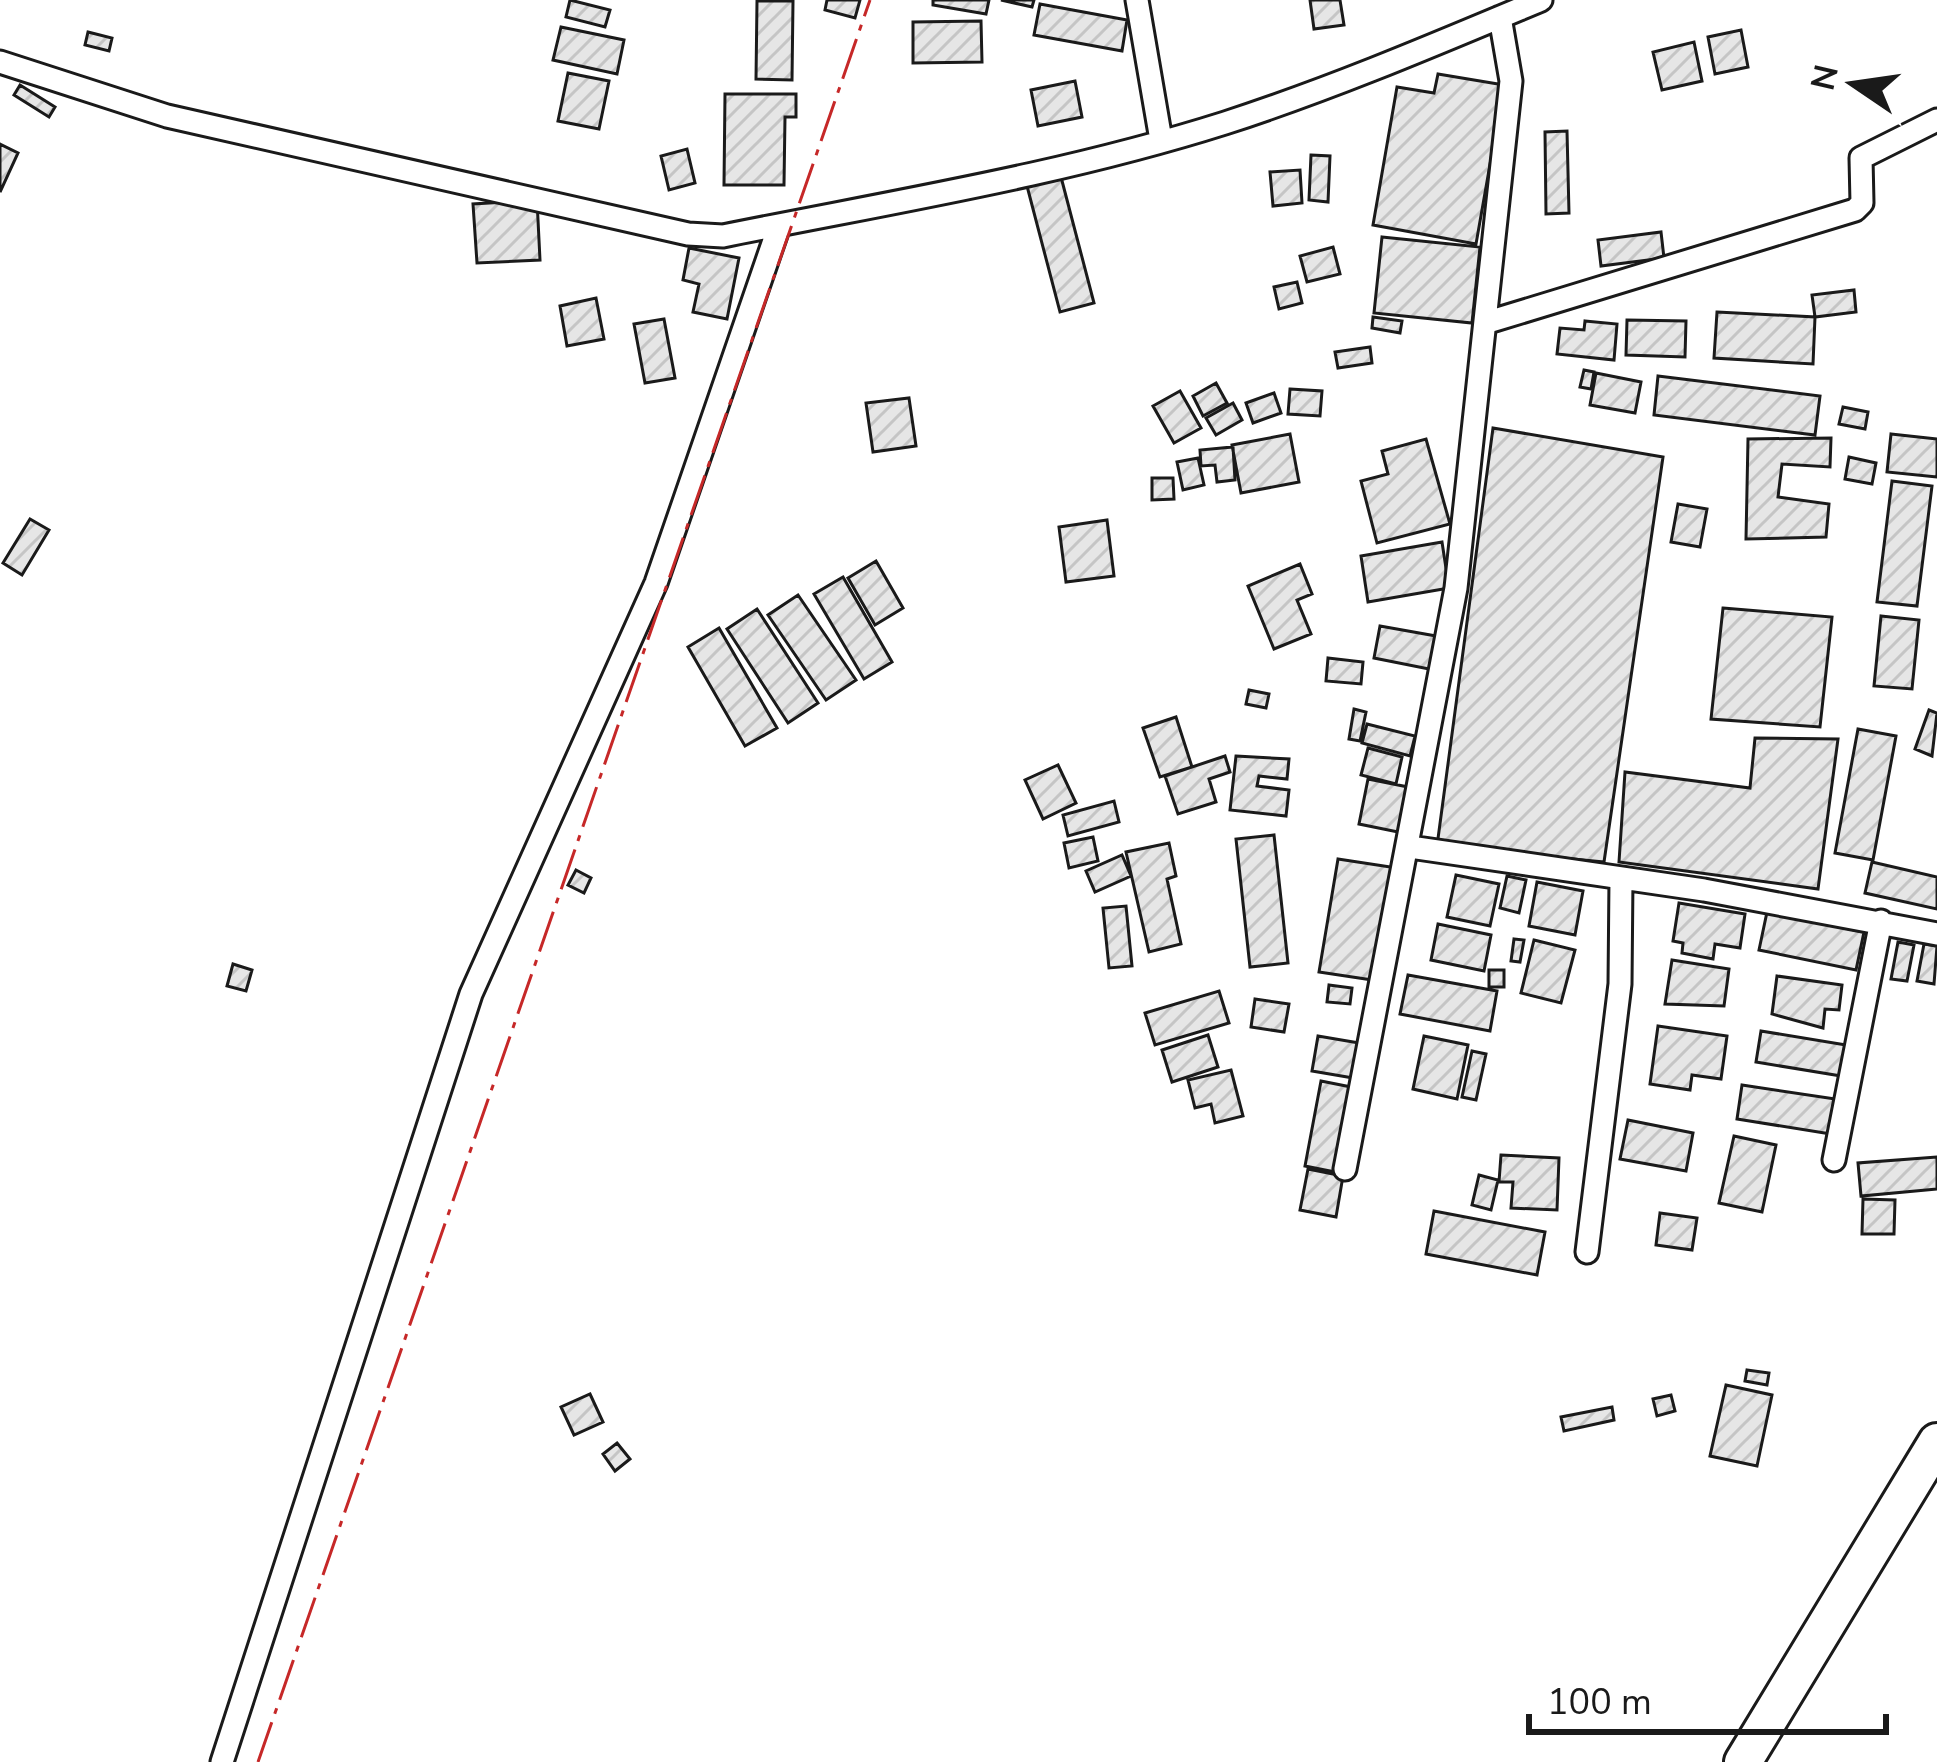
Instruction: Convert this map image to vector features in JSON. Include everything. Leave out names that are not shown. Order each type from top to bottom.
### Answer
[{"type":"highway","points":[[1743,1762],[1937,1442]]},
{"type":"street","points":[[1137,0],[1161,140]]},
{"type":"street","points":[[0,62],[166,116],[688,234],[723,236],[996,184],[1161,140],[1423,53],[1541,0]]},
{"type":"street","points":[[1346,1169],[1410,847],[1428,715],[1456,588],[1511,81],[1500,17]]},
{"type":"street","points":[[1488,322],[1855,210],[1862,203],[1861,158],[1937,120]]},
{"type":"street","points":[[223,1762],[471,994],[656,583],[779,226]]},
{"type":"street","points":[[1410,847],[1881,921],[1937,934]]},
{"type":"street","points":[[1587,1252],[1620,984],[1622,879]]},
{"type":"street","points":[[1834,1160],[1881,921]]},
{"type":"building","points":[[570,0],[610,10],[605,27],[566,17]]},
{"type":"building","points":[[827,0],[860,0],[855,18],[825,10]]},
{"type":"building","points":[[933,0],[989,0],[986,14],[933,5]]},
{"type":"building","points":[[1001,0],[1034,0],[1032,7]]},
{"type":"building","points":[[1310,0],[1340,0],[1344,25],[1314,29]]},
{"type":"building","points":[[757,1],[793,1],[792,80],[756,79]]},
{"type":"building","points":[[1040,4],[1127,20],[1122,51],[1034,35]]},
{"type":"building","points":[[981,21],[982,62],[913,63],[913,22]]},
{"type":"building","points":[[561,27],[624,40],[617,74],[553,60]]},
{"type":"building","points":[[1741,30],[1748,67],[1715,74],[1708,37]]},
{"type":"building","points":[[88,32],[112,38],[109,51],[85,45]]},
{"type":"building","points":[[1694,42],[1702,81],[1662,90],[1653,52]]},
{"type":"building","points":[[568,73],[609,81],[599,129],[558,121]]},
{"type":"building","points":[[1438,74],[1504,85],[1476,244],[1373,225],[1397,87],[1434,93]]},
{"type":"building","points":[[1075,81],[1082,117],[1038,126],[1031,90]]},
{"type":"building","points":[[20,85],[55,107],[49,117],[14,95]]},
{"type":"building","points":[[725,94],[796,94],[796,117],[785,117],[784,185],[724,185]]},
{"type":"building","points":[[1567,131],[1569,213],[1546,214],[1545,132]]},
{"type":"building","points":[[0,144],[18,153],[0,192]]},
{"type":"building","points":[[687,149],[695,183],[669,190],[661,156]]},
{"type":"building","points":[[1311,155],[1330,156],[1328,202],[1309,200]]},
{"type":"building","points":[[1300,170],[1302,203],[1273,206],[1270,172]]},
{"type":"building","points":[[1061,177],[1094,303],[1060,312],[1027,186]]},
{"type":"building","points":[[537,200],[540,260],[477,263],[473,204]]},
{"type":"building","points":[[1661,232],[1664,258],[1601,266],[1598,240]]},
{"type":"building","points":[[1382,237],[1480,247],[1472,323],[1374,313]]},
{"type":"building","points":[[1333,247],[1340,274],[1307,282],[1300,256]]},
{"type":"building","points":[[689,248],[739,258],[727,319],[693,312],[699,284],[683,280]]},
{"type":"building","points":[[1297,282],[1302,303],[1279,309],[1274,287]]},
{"type":"building","points":[[1854,290],[1856,312],[1815,317],[1812,295]]},
{"type":"building","points":[[596,298],[604,339],[567,346],[560,306]]},
{"type":"building","points":[[1717,312],[1815,317],[1813,364],[1714,358]]},
{"type":"building","points":[[1373,317],[1402,321],[1400,333],[1372,328]]},
{"type":"building","points":[[664,319],[675,378],[645,383],[634,324]]},
{"type":"building","points":[[1627,320],[1686,321],[1685,357],[1626,355]]},
{"type":"building","points":[[1585,321],[1617,324],[1614,360],[1557,354],[1560,328],[1584,330]]},
{"type":"building","points":[[1370,347],[1372,363],[1338,368],[1335,352]]},
{"type":"building","points":[[1584,370],[1594,372],[1591,389],[1580,387]]},
{"type":"building","points":[[1596,373],[1641,382],[1635,413],[1590,405]]},
{"type":"building","points":[[1658,376],[1820,396],[1815,435],[1654,415]]},
{"type":"building","points":[[1216,383],[1227,403],[1203,416],[1193,396]]},
{"type":"building","points":[[1290,389],[1322,391],[1320,416],[1288,414]]},
{"type":"building","points":[[1180,391],[1201,428],[1174,443],[1153,406]]},
{"type":"building","points":[[1274,393],[1281,413],[1253,423],[1246,403]]},
{"type":"building","points":[[909,398],[916,446],[873,452],[866,403]]},
{"type":"building","points":[[1233,403],[1242,420],[1216,435],[1206,418]]},
{"type":"building","points":[[1843,407],[1868,412],[1865,429],[1839,424]]},
{"type":"building","points":[[1493,428],[1663,457],[1604,862],[1437,846]]},
{"type":"building","points":[[1290,434],[1299,482],[1241,493],[1232,445]]},
{"type":"building","points":[[1891,434],[1937,439],[1937,477],[1887,472]]},
{"type":"building","points":[[1831,438],[1830,467],[1782,464],[1778,497],[1829,504],[1826,537],[1746,539],[1748,439]]},
{"type":"building","points":[[1426,439],[1450,524],[1377,543],[1361,481],[1388,474],[1382,451]]},
{"type":"building","points":[[1233,447],[1235,480],[1217,482],[1215,465],[1201,466],[1200,450]]},
{"type":"building","points":[[1849,457],[1876,463],[1872,484],[1845,479]]},
{"type":"building","points":[[1198,458],[1204,485],[1183,490],[1177,462]]},
{"type":"building","points":[[1152,478],[1173,478],[1174,499],[1152,500]]},
{"type":"building","points":[[1892,481],[1932,486],[1917,606],[1877,602]]},
{"type":"building","points":[[1678,504],[1707,509],[1700,547],[1671,542]]},
{"type":"building","points":[[30,519],[49,530],[22,575],[3,563]]},
{"type":"building","points":[[1107,520],[1114,576],[1066,582],[1059,527]]},
{"type":"building","points":[[1442,542],[1449,588],[1368,602],[1361,556]]},
{"type":"building","points":[[876,561],[903,608],[875,625],[848,578]]},
{"type":"building","points":[[1300,564],[1312,594],[1297,600],[1311,634],[1274,649],[1248,586]]},
{"type":"building","points":[[843,577],[892,662],[864,679],[814,594]]},
{"type":"building","points":[[798,595],[856,680],[826,700],[768,615]]},
{"type":"building","points":[[1723,608],[1832,617],[1820,727],[1711,719]]},
{"type":"building","points":[[757,609],[818,703],[788,723],[727,629]]},
{"type":"building","points":[[1881,616],[1919,620],[1912,689],[1874,686]]},
{"type":"building","points":[[1380,626],[1436,636],[1429,669],[1374,658]]},
{"type":"building","points":[[719,628],[777,728],[745,746],[688,647]]},
{"type":"building","points":[[1328,658],[1363,662],[1361,684],[1326,681]]},
{"type":"building","points":[[1249,690],[1269,694],[1266,708],[1246,704]]},
{"type":"building","points":[[1354,709],[1366,712],[1360,741],[1349,739]]},
{"type":"building","points":[[1929,710],[1937,713],[1932,756],[1915,749]]},
{"type":"building","points":[[1176,717],[1192,767],[1160,777],[1143,728]]},
{"type":"building","points":[[1367,724],[1415,736],[1410,756],[1362,743]]},
{"type":"building","points":[[1858,729],[1896,736],[1873,860],[1835,853]]},
{"type":"building","points":[[1755,738],[1838,739],[1818,889],[1619,862],[1625,772],[1750,788]]},
{"type":"building","points":[[1368,748],[1402,757],[1396,784],[1361,775]]},
{"type":"building","points":[[1225,756],[1230,772],[1209,779],[1216,802],[1178,814],[1165,776]]},
{"type":"building","points":[[1236,756],[1289,759],[1287,779],[1259,776],[1257,786],[1289,790],[1286,816],[1230,810]]},
{"type":"building","points":[[1058,765],[1076,803],[1043,819],[1025,780]]},
{"type":"building","points":[[1368,779],[1408,787],[1398,832],[1359,824]]},
{"type":"building","points":[[1114,801],[1119,822],[1068,836],[1063,815]]},
{"type":"building","points":[[1274,835],[1288,963],[1250,967],[1236,839]]},
{"type":"building","points":[[1093,837],[1098,861],[1069,868],[1064,843]]},
{"type":"building","points":[[1169,843],[1176,876],[1167,879],[1181,944],[1149,952],[1126,852]]},
{"type":"building","points":[[1122,855],[1131,876],[1095,892],[1086,871]]},
{"type":"building","points":[[1338,859],[1397,868],[1379,981],[1319,972]]},
{"type":"building","points":[[1872,862],[1937,877],[1937,909],[1865,893]]},
{"type":"building","points":[[576,870],[591,878],[584,893],[568,885]]},
{"type":"building","points":[[1456,875],[1499,884],[1490,926],[1447,917]]},
{"type":"building","points":[[1507,876],[1526,880],[1519,913],[1500,908]]},
{"type":"building","points":[[1537,882],[1583,891],[1575,935],[1529,926]]},
{"type":"building","points":[[1679,903],[1745,914],[1740,948],[1715,944],[1713,959],[1682,953],[1683,943],[1673,941]]},
{"type":"building","points":[[1126,906],[1132,966],[1109,968],[1103,908]]},
{"type":"building","points":[[1767,912],[1864,932],[1856,970],[1759,950]]},
{"type":"building","points":[[1438,924],[1491,935],[1484,971],[1431,960]]},
{"type":"building","points":[[1514,939],[1524,940],[1520,962],[1511,961]]},
{"type":"building","points":[[1534,940],[1575,950],[1561,1003],[1521,993]]},
{"type":"building","points":[[1898,942],[1914,945],[1907,981],[1891,979]]},
{"type":"building","points":[[1924,944],[1937,946],[1934,984],[1917,981]]},
{"type":"building","points":[[1672,960],[1729,969],[1724,1006],[1665,1004]]},
{"type":"building","points":[[233,964],[252,970],[246,991],[227,986]]},
{"type":"building","points":[[1489,970],[1504,970],[1504,987],[1489,987]]},
{"type":"building","points":[[1408,975],[1497,991],[1490,1031],[1400,1014]]},
{"type":"building","points":[[1777,976],[1842,985],[1839,1010],[1825,1009],[1823,1028],[1772,1014]]},
{"type":"building","points":[[1329,985],[1352,988],[1350,1004],[1327,1002]]},
{"type":"building","points":[[1219,991],[1229,1023],[1155,1045],[1145,1013]]},
{"type":"building","points":[[1255,999],[1289,1004],[1284,1032],[1251,1027]]},
{"type":"building","points":[[1658,1026],[1727,1036],[1721,1079],[1692,1075],[1690,1090],[1650,1084]]},
{"type":"building","points":[[1761,1031],[1846,1045],[1841,1076],[1756,1062]]},
{"type":"building","points":[[1208,1035],[1218,1067],[1172,1082],[1162,1050]]},
{"type":"building","points":[[1318,1036],[1365,1044],[1359,1079],[1312,1071]]},
{"type":"building","points":[[1424,1036],[1468,1045],[1457,1099],[1413,1089]]},
{"type":"building","points":[[1472,1051],[1486,1054],[1476,1100],[1462,1097]]},
{"type":"building","points":[[1231,1070],[1243,1116],[1215,1123],[1211,1104],[1195,1108],[1188,1080]]},
{"type":"building","points":[[1321,1081],[1356,1088],[1340,1173],[1305,1166]]},
{"type":"building","points":[[1742,1085],[1842,1100],[1837,1135],[1737,1119]]},
{"type":"building","points":[[1628,1120],[1693,1133],[1686,1171],[1620,1159]]},
{"type":"building","points":[[1734,1136],[1776,1145],[1762,1212],[1719,1203]]},
{"type":"building","points":[[1501,1155],[1559,1158],[1557,1210],[1511,1208],[1513,1182],[1499,1182]]},
{"type":"building","points":[[1937,1157],[1937,1189],[1861,1196],[1858,1163]]},
{"type":"building","points":[[1308,1169],[1343,1176],[1336,1217],[1300,1210]]},
{"type":"building","points":[[1479,1175],[1498,1180],[1491,1210],[1472,1205]]},
{"type":"building","points":[[1863,1199],[1895,1200],[1894,1234],[1862,1234]]},
{"type":"building","points":[[1434,1211],[1545,1232],[1537,1275],[1426,1254]]},
{"type":"building","points":[[1660,1213],[1697,1218],[1692,1250],[1656,1245]]},
{"type":"building","points":[[1747,1370],[1769,1373],[1767,1385],[1745,1381]]},
{"type":"building","points":[[1726,1385],[1772,1395],[1757,1466],[1710,1456]]},
{"type":"building","points":[[590,1394],[603,1422],[574,1435],[561,1407]]},
{"type":"building","points":[[1671,1395],[1675,1411],[1657,1416],[1653,1399]]},
{"type":"building","points":[[1612,1407],[1614,1420],[1564,1431],[1561,1417]]},
{"type":"building","points":[[617,1443],[630,1459],[615,1471],[603,1454]]},
{"type":"power","points":[[258,1762],[870,0]]}]
